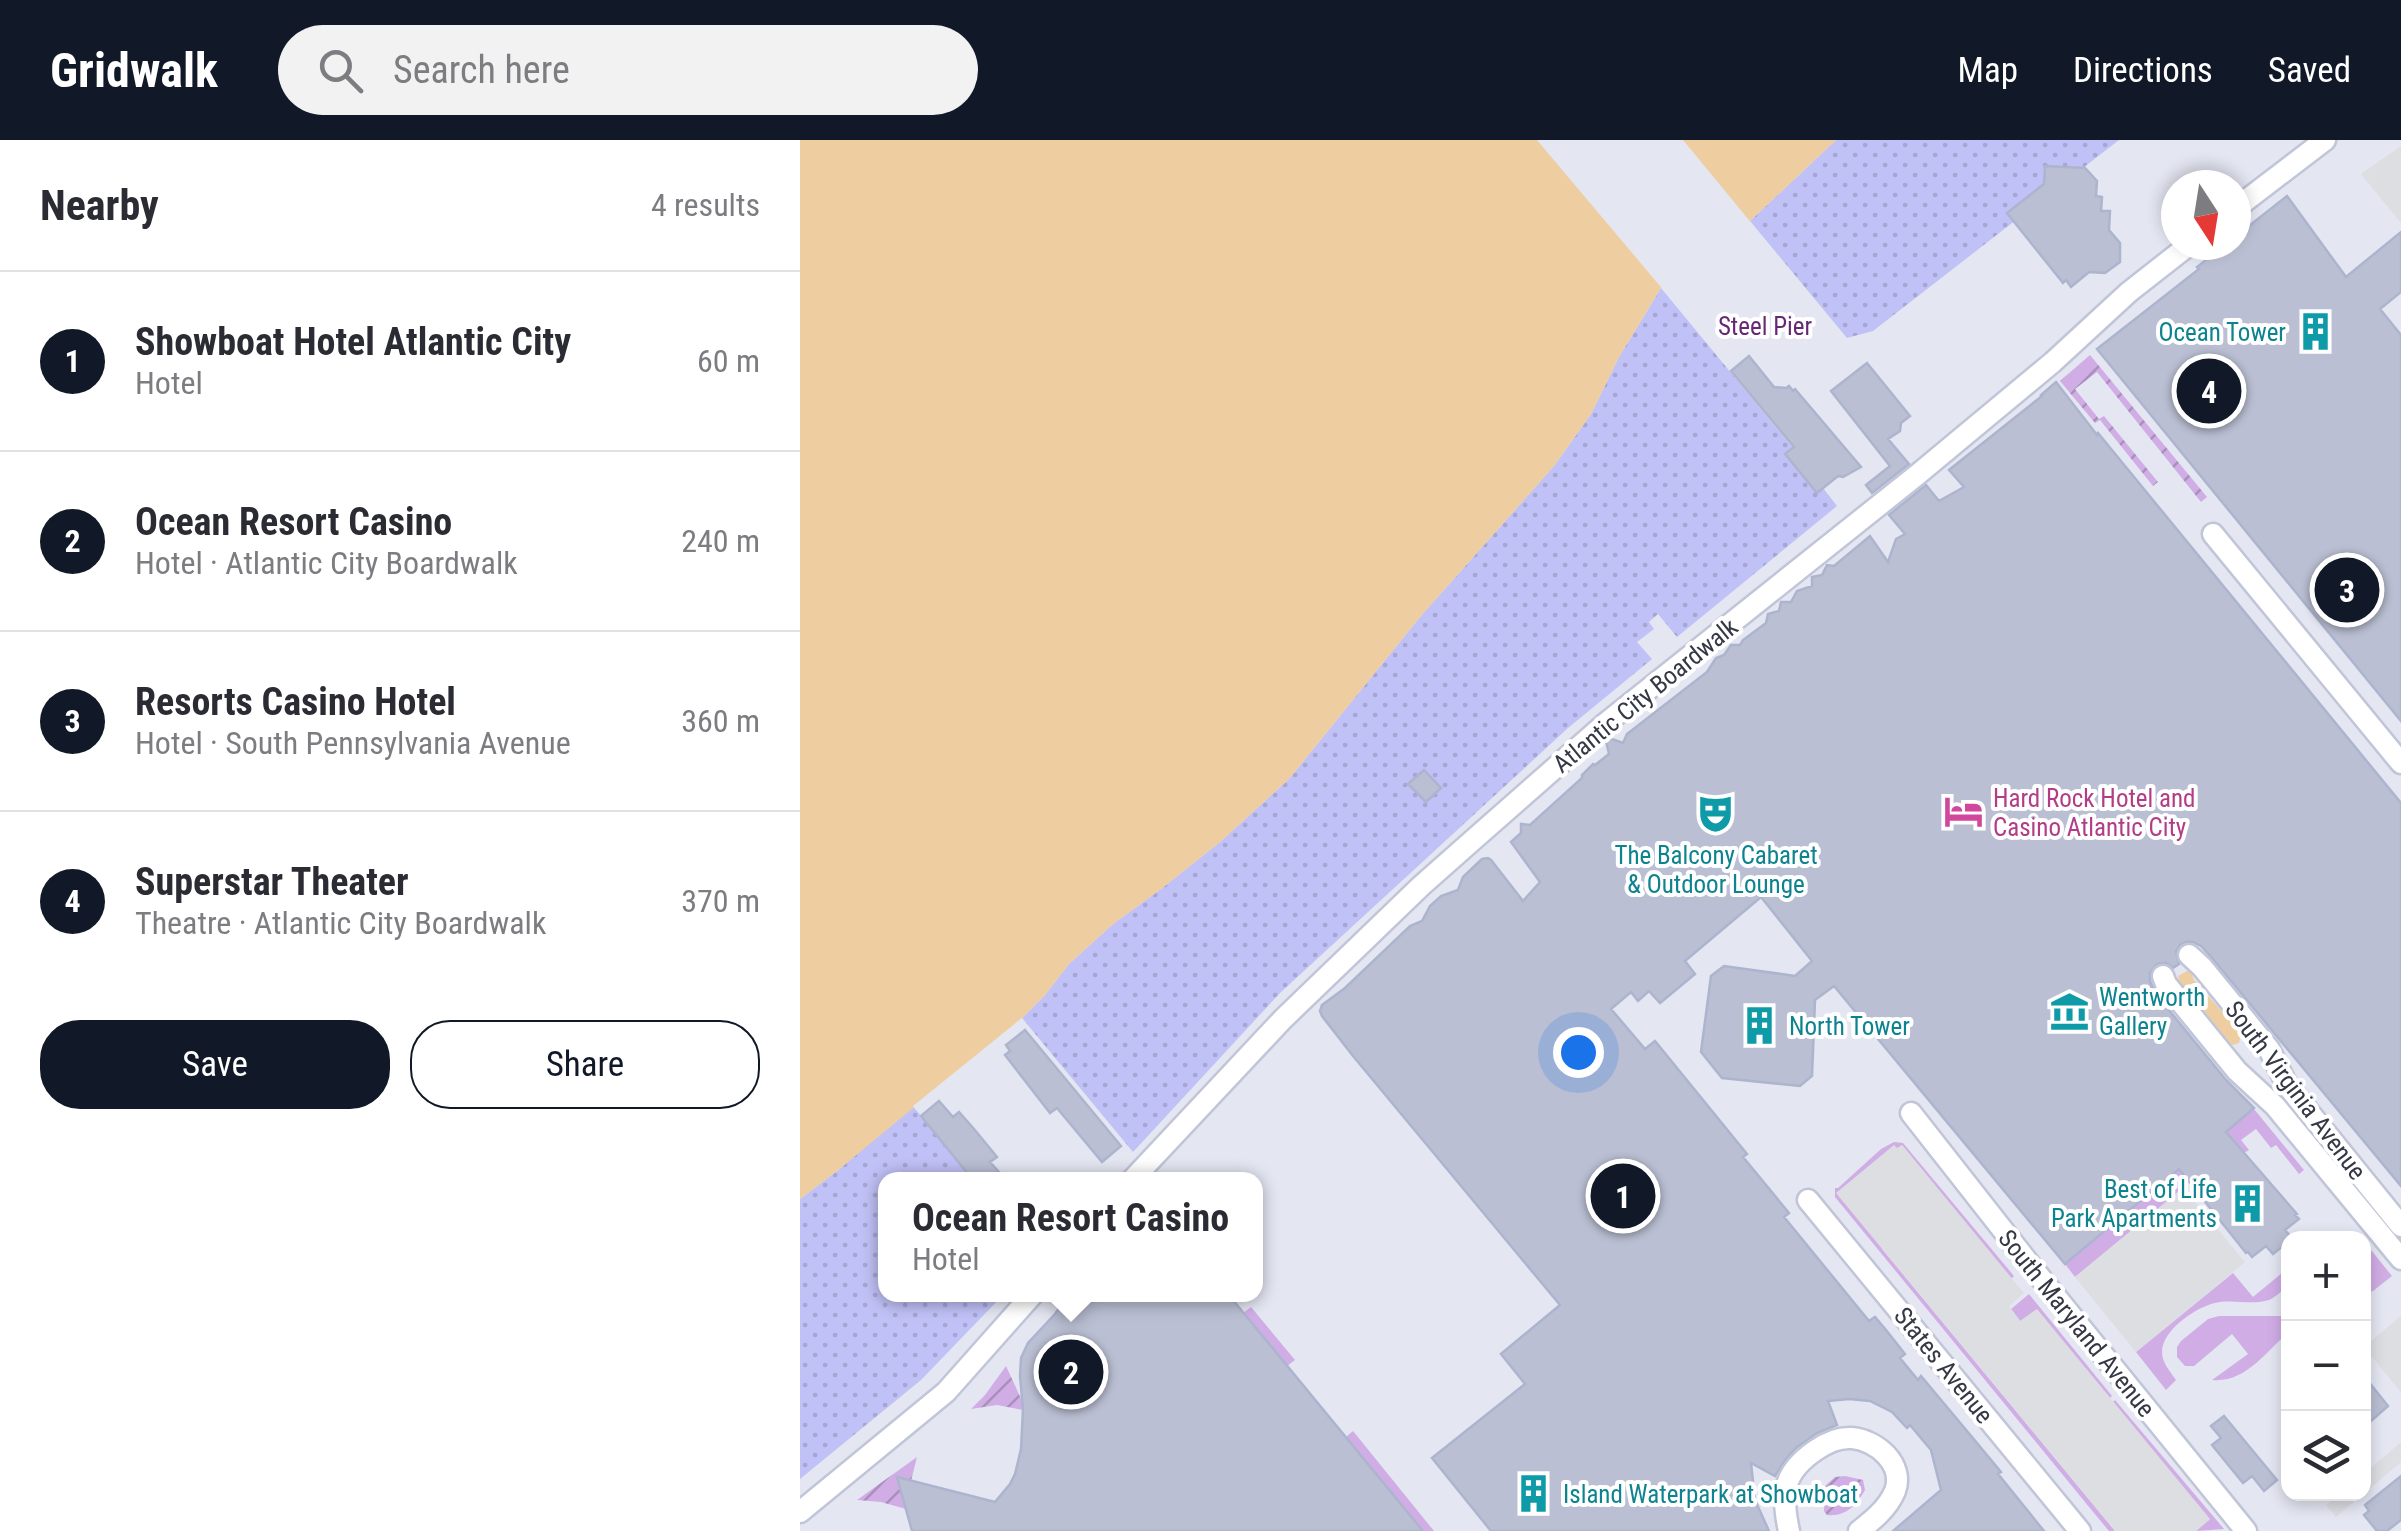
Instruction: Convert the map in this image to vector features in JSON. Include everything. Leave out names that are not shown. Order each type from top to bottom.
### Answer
[{"type":"street","points":[[2251,197],[2325,140]]},
{"type":"street","name":"Atlantic City Boardwalk","points":[[1140,1172],[1283,1019],[1421,886],[1606,723],[1918,475],[2170,260]]},
{"type":"street","points":[[2212,534],[2401,763]]},
{"type":"street","name":"South Virginia Avenue","points":[[2189,955],[2268,1050],[2287,1085],[2401,1226]]},
{"type":"street","name":"South Virginia Avenue","points":[[2163,976],[2237,1071],[2275,1106],[2401,1259]]},
{"type":"street","name":"South Maryland Avenue","points":[[1910,1113],[2246,1531]]},
{"type":"street","name":"States Avenue","points":[[1808,1200],[2080,1531]]},
{"type":"street","points":[[800,1512],[946,1392],[1026,1302]]},
{"type":"street","points":[[1790,1531],[1784,1498],[1792,1471],[1821,1447],[1849,1438],[1876,1445],[1890,1461],[1898,1480],[1887,1504],[1859,1531]]},
{"type":"shaded area","points":[[800,140],[1836,140],[1750,221],[1661,288],[1619,357],[1591,414],[1554,466],[1420,617],[1289,779],[1220,842],[1113,924],[1069,964],[1022,1018],[800,1199]]},
{"type":"shaded area","points":[[2401,146],[2401,223],[2361,174]]},
{"type":"shaded area","points":[[2090,355],[2207,497],[2201,502],[2097,372],[2075,389],[2099,419],[2104,416],[2158,482],[2153,486],[2100,420],[2095,423],[2060,381]]},
{"type":"shaded area","points":[[2187,971],[2241,1033],[2239,1043],[2227,1042],[2186,987],[2179,984],[2178,976]]},
{"type":"shaded area","points":[[2254,1109],[2304,1170],[2299,1174],[2276,1145],[2271,1148],[2256,1129],[2241,1140],[2249,1150],[2244,1153],[2206,1148]]},
{"type":"shaded area","points":[[1894,1142],[1903,1143],[2014,1276],[2011,1279],[1902,1145],[1882,1249],[2115,1531],[2109,1531],[1835,1197],[1835,1188]]},
{"type":"shaded area","points":[[1894,1145],[1902,1145],[2024,1293],[2009,1306],[2020,1321],[2037,1309],[2210,1519],[2196,1531],[2115,1531],[1836,1193]]},
{"type":"shaded area","points":[[2188,1162],[2189,1173],[2179,1182],[2183,1188],[2075,1277],[2065,1264]]},
{"type":"shaded area","points":[[2183,1188],[2245,1262],[2136,1352],[2075,1277]]},
{"type":"shaded area","points":[[2371,1250],[2392,1276],[2371,1292]]},
{"type":"shaded area","points":[[2233,1273],[2253,1297],[2281,1274],[2281,1291],[2272,1299],[2212,1304],[2175,1327],[2162,1352],[2176,1380],[2166,1390],[2136,1352]]},
{"type":"shaded area","points":[[2029,1294],[2110,1398],[2036,1310],[2021,1322],[2011,1309]]},
{"type":"shaded area","points":[[1251,1307],[1295,1360],[1287,1366],[1243,1313]]},
{"type":"shaded area","points":[[2281,1316],[2281,1340],[2235,1377],[2212,1380],[2248,1354],[2232,1334],[2194,1366],[2185,1366],[2177,1357],[2177,1347],[2208,1319]]},
{"type":"shaded area","points":[[2401,1316],[2401,1392],[2371,1356],[2371,1341]]},
{"type":"shaded area","points":[[1006,1366],[1023,1410],[997,1405],[971,1409],[985,1395]]},
{"type":"shaded area","points":[[2115,1400],[2224,1529],[2196,1531],[2209,1520]]},
{"type":"shaded area","points":[[1353,1431],[1434,1531],[1423,1531],[1346,1437]]},
{"type":"shaded area","points":[[2401,1442],[2401,1462],[2371,1487],[2371,1468]]},
{"type":"shaded area","points":[[917,1457],[911,1481],[898,1478],[906,1509],[857,1500]]},
{"type":"shaded area","points":[[1835,1477],[1863,1480],[1865,1490],[1849,1509],[1827,1515],[1825,1486]]},
{"type":"shaded area","points":[[2331,1501],[2355,1501],[2336,1517],[2326,1505]]},
{"type":"sand","points":[[1836,140],[2119,140],[1873,331],[1847,338],[1750,221]]},
{"type":"sand","points":[[1661,288],[1793,448],[1786,455],[1816,492],[1823,488],[1837,506],[1677,637],[1658,614],[1649,622],[1654,629],[1637,642],[1652,659],[1568,728],[1280,993],[1133,1152],[1022,1018],[1069,964],[1113,924],[1220,842],[1289,779],[1420,617],[1554,466],[1591,414],[1619,357]]},
{"type":"sand","points":[[913,1106],[966,1172],[878,1172],[878,1302],[996,1302],[921,1380],[800,1479],[800,1199]]},
{"type":"pier","points":[[1537,140],[1683,140],[1753,225],[1665,292]]},
{"type":"pier","points":[[1022,1018],[1025,1022],[916,1110],[913,1106]]},
{"type":"building","points":[[2045,166],[2085,168],[2097,181],[2101,211],[2110,211],[2109,230],[2120,243],[2120,262],[2105,273],[2089,272],[2071,287],[2066,280],[2063,283],[2007,213],[2044,184]]},
{"type":"building","points":[[2287,196],[2346,277],[2401,232],[2401,292],[2380,309],[2401,335],[2401,721],[2097,349],[2206,260],[2251,260],[2251,224]]},
{"type":"building","points":[[1749,356],[1774,387],[1795,389],[1861,467],[1838,476],[1817,493],[1785,454],[1794,447],[1731,371]]},
{"type":"building","points":[[1867,363],[1910,416],[1901,423],[1900,431],[1888,439],[1909,464],[1872,493],[1866,485],[1890,466],[1831,391]]},
{"type":"building","name":"Hard Rock Hotel and Casino Atlantic City","points":[[2056,382],[2401,803],[2401,1186],[2212,958],[2201,946],[2186,942],[2176,951],[2179,964],[2173,968],[2166,963],[2157,964],[2150,973],[2150,981],[2155,993],[2226,1080],[2254,1108],[2226,1132],[2299,1219],[2281,1231],[2281,1248],[2273,1254],[2266,1246],[2252,1257],[2179,1169],[2065,1264],[1834,986],[1815,1000],[1812,1076],[1800,1086],[1722,1078],[1701,1052],[1711,976],[1724,966],[1795,976],[1812,961],[1761,897],[1685,961],[1695,974],[1660,1003],[1649,991],[1638,1001],[1631,992],[1611,1009],[1645,1049],[1655,1041],[1747,1154],[1743,1157],[1789,1213],[1784,1217],[1869,1321],[1875,1317],[1886,1330],[1905,1354],[1900,1358],[1918,1380],[1921,1376],[1972,1437],[2044,1531],[1893,1531],[1941,1490],[1931,1450],[1910,1425],[1907,1428],[1892,1412],[1870,1401],[1849,1399],[1828,1401],[1837,1425],[1796,1448],[1775,1476],[1751,1463],[1755,1500],[1769,1531],[1491,1531],[1432,1458],[1525,1384],[1501,1354],[1560,1305],[1353,1056],[1322,1016],[1322,1005],[1410,926],[1422,921],[1441,896],[1458,890],[1463,877],[1482,859],[1491,860],[1523,901],[1540,882],[1511,842],[1521,833],[1521,824],[1530,825],[1593,764],[1609,754],[1609,738],[1623,743],[1627,734],[1707,672],[1731,645],[1740,645],[1766,623],[1768,614],[1779,611],[1781,602],[1791,602],[1797,591],[1812,586],[1812,577],[1822,575],[1827,565],[1834,566],[1870,536],[1888,562],[1896,539],[1905,534],[1889,515],[1926,485],[1939,501],[1964,487],[1949,470]]},
{"type":"building","points":[[1424,770],[1441,788],[1426,802],[1408,784]]},
{"type":"building","points":[[1025,1030],[1121,1146],[1102,1162],[1057,1108],[1050,1113],[1005,1055],[1010,1051],[1006,1045]]},
{"type":"building","points":[[939,1101],[953,1117],[959,1112],[997,1157],[990,1162],[999,1172],[966,1172],[921,1116]]},
{"type":"building","points":[[1063,1302],[1235,1302],[1423,1531],[912,1531],[897,1477],[995,1502],[1010,1484],[1021,1449],[1021,1358],[1028,1343]]},
{"type":"building","points":[[2371,1385],[2388,1406],[2371,1421]]},
{"type":"building","points":[[2224,1416],[2277,1480],[2264,1491],[2252,1476],[2243,1483],[2212,1445],[2221,1438],[2211,1426]]},
{"type":"building","points":[[2401,1476],[2401,1520],[2387,1531],[2377,1531],[2364,1515],[2369,1511],[2365,1505]]},
{"type":"place","name":"Ocean Tower","points":[[2316,332]]},
{"type":"place","name":"Superstar Theater","points":[[2209,391]]},
{"type":"place","name":"Resorts Casino Hotel","points":[[2347,590]]},
{"type":"place","name":"Hard Rock Hotel and Casino Atlantic City","points":[[1963,812]]},
{"type":"place","name":"The Balcony Cabaret & Outdoor Lounge","points":[[1716,814]]},
{"type":"place","name":"Wentworth Gallery","points":[[2069,1011]]},
{"type":"place","name":"North Tower","points":[[1759,1026]]},
{"type":"place","name":"Showboat Hotel Atlantic City","points":[[1623,1196]]},
{"type":"place","name":"Best of Life Park Apartments","points":[[2247,1203]]},
{"type":"place","name":"Ocean Resort Casino","points":[[1071,1372]]},
{"type":"place","name":"Island Waterpark at Showboat","points":[[1533,1494]]},
{"type":"park label","name":"Steel Pier","points":[[1765,326]]}]
